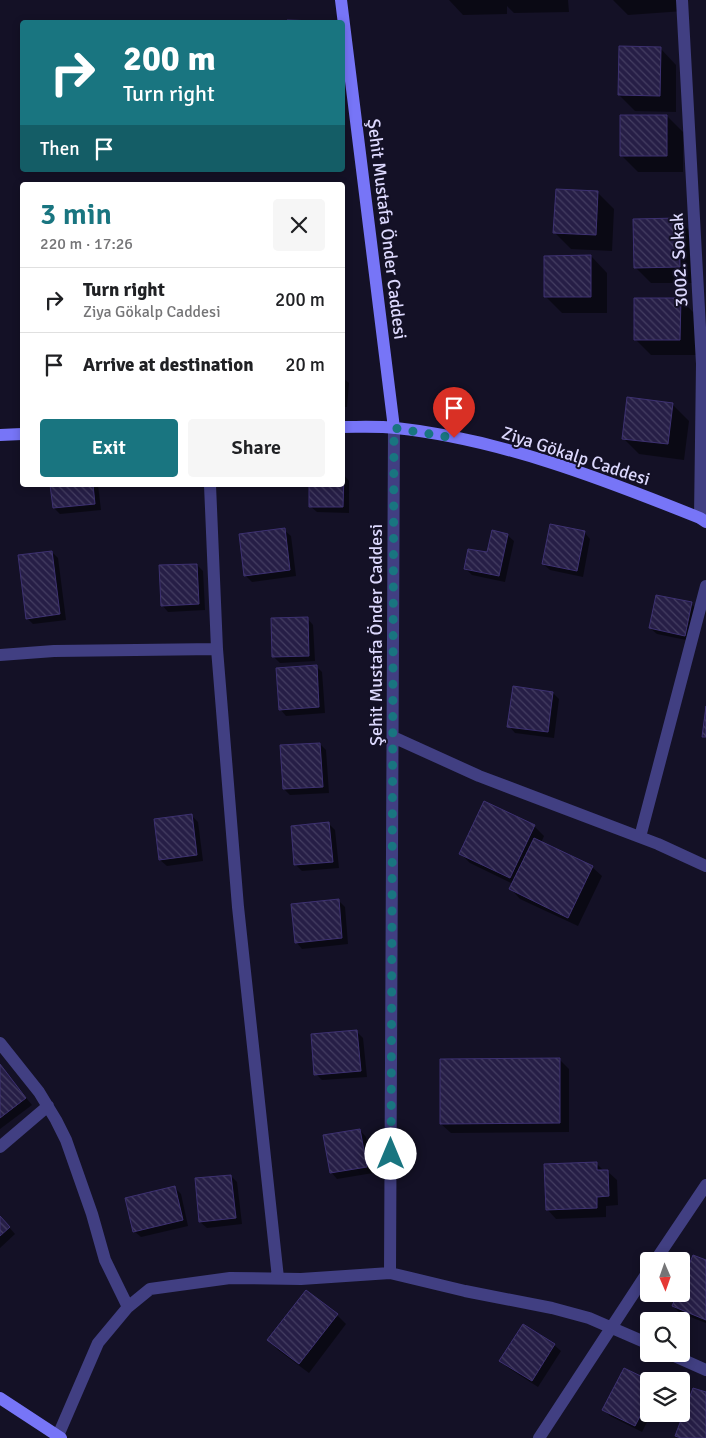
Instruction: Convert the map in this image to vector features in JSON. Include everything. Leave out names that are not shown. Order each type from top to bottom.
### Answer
[{"type":"street","name":"Şehit Mustafa Önder Caddesi","points":[[341,0],[343,20]]},
{"type":"street","name":"3002. Sokak","points":[[682,0],[702,364],[703,520]]},
{"type":"street","name":"Şehit Mustafa Önder Caddesi","points":[[345,32],[394,428],[390,1273]]},
{"type":"street","name":"Ziya Gökalp Caddesi","points":[[345,427],[394,428],[469,440],[598,478],[703,520]]},
{"type":"street","points":[[0,435],[20,434]]},
{"type":"street","points":[[210,487],[217,649],[238,907],[278,1278]]},
{"type":"street","points":[[640,838],[706,586]]},
{"type":"street","points":[[0,655],[54,651],[217,649]]},
{"type":"street","points":[[394,736],[479,776],[640,838],[706,866]]},
{"type":"street","points":[[0,1043],[39,1092],[66,1140],[92,1214],[105,1260],[128,1307]]},
{"type":"street","points":[[0,1147],[48,1106]]},
{"type":"street","points":[[661,1252],[706,1185]]},
{"type":"street","points":[[0,1398],[59,1437],[98,1343],[128,1307],[150,1289],[230,1278],[301,1279],[390,1273],[589,1318],[640,1340]]},
{"type":"street","points":[[539,1438],[640,1283]]},
{"type":"street","points":[[688,1362],[706,1370]]},
{"type":"building","points":[[619,46],[661,47],[660,96],[618,95]]},
{"type":"building","points":[[620,115],[667,115],[667,156],[620,156]]},
{"type":"building","points":[[556,189],[598,191],[596,235],[553,233]]},
{"type":"building","points":[[679,218],[680,267],[634,268],[633,219]]},
{"type":"building","points":[[591,255],[591,297],[544,297],[544,256]]},
{"type":"building","points":[[634,298],[681,298],[680,340],[634,340]]},
{"type":"building","points":[[627,397],[673,403],[668,444],[622,439]]},
{"type":"building","points":[[50,487],[93,487],[95,504],[53,508]]},
{"type":"building","points":[[309,487],[344,487],[343,507],[309,507]]},
{"type":"building","points":[[550,524],[585,531],[577,571],[542,564]]},
{"type":"building","points":[[285,528],[290,570],[244,576],[239,534]]},
{"type":"building","points":[[492,530],[508,534],[499,576],[464,569],[468,549],[487,552]]},
{"type":"building","points":[[52,551],[60,614],[26,619],[18,555]]},
{"type":"building","points":[[197,564],[199,604],[161,606],[159,565]]},
{"type":"building","points":[[656,595],[692,602],[685,636],[649,628]]},
{"type":"building","points":[[308,617],[309,656],[272,657],[271,618]]},
{"type":"building","points":[[317,665],[319,707],[279,710],[276,668]]},
{"type":"building","points":[[513,686],[553,692],[548,732],[507,727]]},
{"type":"building","points":[[706,706],[706,737],[702,737]]},
{"type":"building","points":[[320,743],[323,787],[283,789],[280,745]]},
{"type":"building","points":[[484,801],[535,825],[510,878],[459,854]]},
{"type":"building","points":[[192,814],[197,855],[159,860],[154,819]]},
{"type":"building","points":[[329,822],[333,862],[294,865],[291,826]]},
{"type":"building","points":[[534,838],[593,866],[568,918],[509,889]]},
{"type":"building","points":[[339,899],[342,938],[295,943],[291,904]]},
{"type":"building","points":[[357,1030],[361,1071],[314,1075],[311,1034]]},
{"type":"building","points":[[560,1058],[560,1123],[440,1124],[440,1059]]},
{"type":"building","points":[[0,1064],[26,1098],[0,1118]]},
{"type":"building","points":[[360,1129],[367,1167],[330,1173],[323,1135]]},
{"type":"building","points":[[597,1162],[597,1170],[608,1170],[609,1196],[597,1197],[597,1208],[546,1210],[544,1164]]},
{"type":"building","points":[[231,1175],[236,1218],[199,1222],[195,1178]]},
{"type":"building","points":[[175,1186],[183,1220],[133,1232],[125,1198]]},
{"type":"building","points":[[0,1216],[10,1227],[0,1236]]},
{"type":"building","points":[[693,1255],[706,1260],[706,1320],[672,1306],[674,1302],[690,1302],[690,1262]]},
{"type":"building","points":[[306,1290],[338,1314],[299,1364],[267,1340]]},
{"type":"building","points":[[523,1324],[555,1344],[532,1381],[499,1361]]},
{"type":"building","points":[[624,1368],[640,1376],[640,1416],[635,1426],[602,1410]]},
{"type":"building","points":[[693,1388],[706,1392],[706,1438],[681,1438],[675,1436],[680,1422],[690,1422],[690,1396]]},
{"type":"route","points":[[391,1154],[394,428],[454,438]]}]
